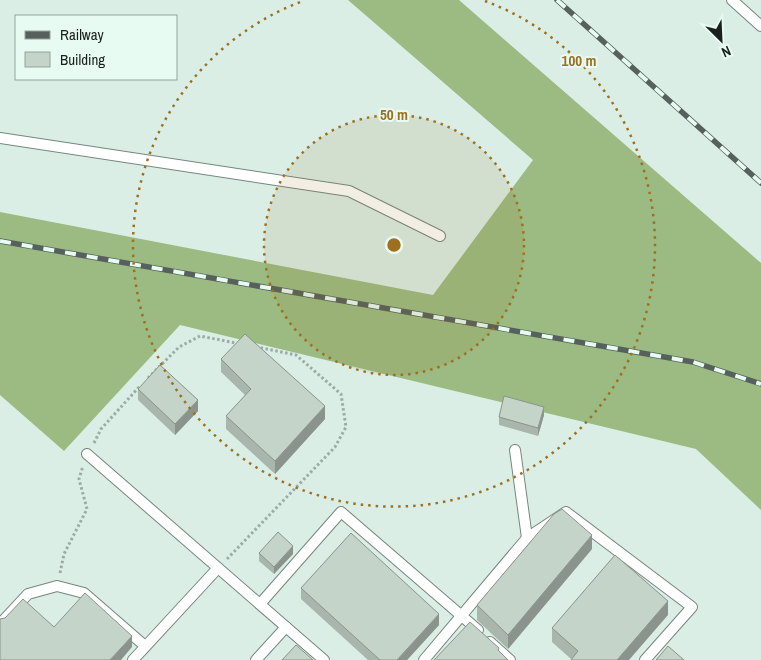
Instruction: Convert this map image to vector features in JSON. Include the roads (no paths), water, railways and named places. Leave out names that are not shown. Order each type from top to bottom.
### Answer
[{"type":"lane","points":[[732,0],[761,26]]},
{"type":"lane","points":[[0,138],[349,191],[440,236]]},
{"type":"lane","points":[[515,450],[526,538]]},
{"type":"lane","points":[[87,454],[324,660]]},
{"type":"lane","points":[[260,604],[341,512],[510,660]]},
{"type":"lane","points":[[424,660],[526,538],[566,512],[692,607],[646,660]]},
{"type":"lane","points":[[133,660],[218,568]]},
{"type":"lane","points":[[0,624],[28,594],[57,586],[84,593],[146,646]]},
{"type":"lane","points":[[256,660],[286,626]]},
{"type":"railway","points":[[557,0],[761,183]]},
{"type":"railway","points":[[0,241],[693,362],[761,384]]}]
